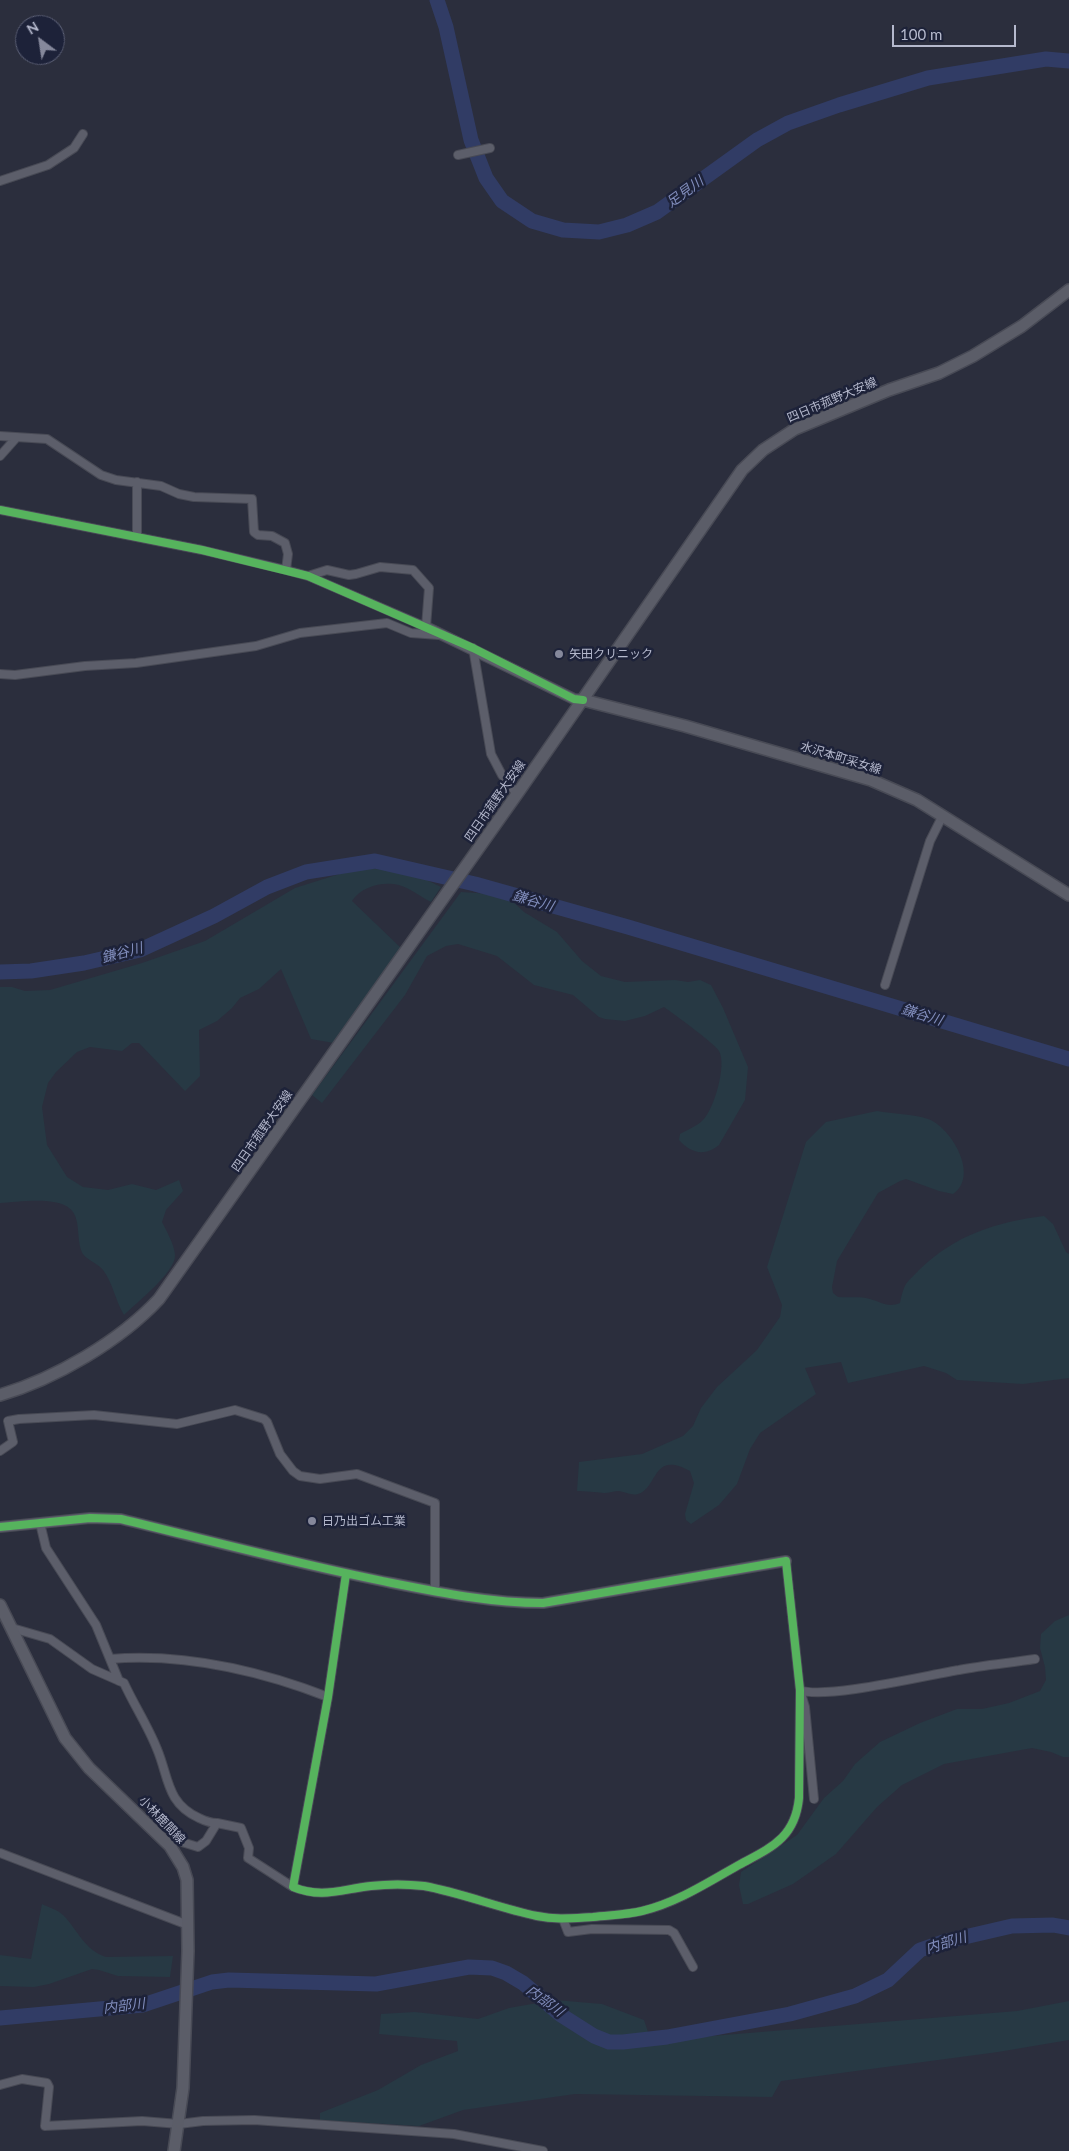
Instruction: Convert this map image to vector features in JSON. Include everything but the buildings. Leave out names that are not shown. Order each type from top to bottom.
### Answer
[{"type":"main road","name":"四日市菰野大安線","points":[[0,1395],[38,1382],[80,1360],[140,1318],[159,1299],[517,794],[742,470],[763,450],[795,430],[889,390],[939,373],[973,356],[1022,326],[1069,290]]},
{"type":"main road","name":"水沢本町采女線","points":[[583,700],[745,742],[871,780],[917,800],[1069,895]]},
{"type":"main road","name":"小林鹿間線","points":[[1,1608],[65,1738],[89,1768],[177,1856],[187,1880],[188,1950],[183,2088],[174,2151]]},
{"type":"street","points":[[0,181],[48,166],[74,148],[83,134]]},
{"type":"street","points":[[460,155],[489,149]]},
{"type":"street","points":[[0,436],[47,439],[101,475],[116,480],[161,486],[178,494],[194,497],[252,499],[254,532],[258,535],[272,536],[285,543],[288,554],[286,570]]},
{"type":"street","points":[[0,456],[16,438]]},
{"type":"street","points":[[137,537],[138,482]]},
{"type":"street","points":[[0,510],[137,537],[308,576],[473,648],[574,699],[583,700]]},
{"type":"street","points":[[308,576],[328,570],[349,575],[380,567],[413,570],[430,588],[426,627]]},
{"type":"street","points":[[0,674],[15,675],[85,666],[136,663],[256,646],[300,633],[387,623],[411,633],[444,635]]},
{"type":"street","points":[[473,648],[491,754],[502,775],[517,794]]},
{"type":"street","points":[[885,985],[930,841],[942,817]]},
{"type":"street","points":[[0,1451],[14,1442],[8,1421],[19,1419],[94,1415],[177,1424],[235,1410],[264,1419],[284,1459],[293,1472],[300,1476],[320,1479],[343,1474],[357,1474],[435,1503],[435,1591]]},
{"type":"street","points":[[0,1527],[90,1518],[121,1519],[346,1574],[435,1591],[502,1601],[543,1603],[786,1561],[800,1690],[797,1812],[790,1830],[776,1844],[678,1898],[642,1911],[618,1915],[563,1919],[538,1916],[424,1886],[392,1884],[322,1894],[306,1892],[294,1887],[248,1858],[249,1848],[241,1828],[208,1822],[188,1813],[179,1804],[164,1776],[155,1744],[124,1683],[92,1669],[50,1640],[12,1628]]},
{"type":"street","points":[[40,1523],[46,1548],[96,1625],[119,1681]]},
{"type":"street","points":[[294,1887],[328,1697],[346,1574]]},
{"type":"street","points":[[110,1659],[138,1657],[183,1658],[285,1680],[328,1697]]},
{"type":"street","points":[[800,1690],[808,1693],[837,1691],[962,1669],[1035,1659]]},
{"type":"street","points":[[800,1690],[806,1706],[814,1799]]},
{"type":"street","points":[[162,1839],[172,1839],[198,1847],[206,1841],[217,1823]]},
{"type":"street","points":[[0,1853],[188,1925]]},
{"type":"street","points":[[563,1919],[568,1932],[592,1929],[669,1930],[674,1934],[693,1967]]},
{"type":"street","points":[[0,2085],[22,2079],[47,2083],[49,2087],[45,2126],[142,2121],[179,2124],[203,2121],[254,2120],[294,2122],[454,2134],[543,2151]]},
{"type":"shaded area","points":[[368,865],[412,873],[441,887],[431,902],[403,886],[392,884],[372,886],[361,892],[352,901],[401,948],[334,1043],[311,1039],[281,969],[259,989],[240,998],[217,1021],[199,1030],[200,1076],[185,1091],[139,1043],[132,1043],[122,1051],[90,1047],[77,1052],[56,1072],[48,1083],[42,1107],[47,1145],[67,1177],[83,1187],[108,1190],[132,1184],[156,1190],[179,1180],[183,1191],[166,1210],[162,1222],[173,1247],[174,1262],[146,1295],[124,1315],[106,1275],[100,1267],[83,1253],[80,1246],[78,1226],[73,1212],[60,1203],[50,1201],[0,1203],[0,987],[12,987],[25,991],[50,990],[142,963],[205,941],[295,888]]},
{"type":"shaded area","points":[[461,892],[506,895],[524,912],[557,932],[582,961],[601,976],[625,982],[675,980],[688,982],[700,980],[711,985],[748,1067],[745,1100],[719,1145],[708,1151],[698,1152],[688,1148],[679,1140],[680,1134],[703,1120],[715,1097],[720,1076],[721,1058],[719,1051],[709,1041],[664,1007],[645,1016],[625,1021],[599,1017],[573,995],[534,985],[497,956],[458,944],[446,946],[427,956],[405,995],[322,1103],[312,1095]]},
{"type":"shaded area","points":[[877,1111],[922,1117],[937,1124],[953,1142],[959,1153],[963,1164],[964,1176],[961,1186],[953,1194],[906,1179],[878,1193],[837,1261],[832,1287],[833,1293],[838,1297],[866,1298],[888,1305],[900,1303],[904,1288],[909,1280],[947,1248],[962,1239],[993,1226],[1044,1216],[1053,1224],[1066,1252],[1069,1254],[1069,1378],[1023,1384],[957,1380],[946,1373],[924,1366],[848,1383],[841,1362],[805,1368],[816,1394],[760,1433],[750,1449],[737,1484],[719,1505],[691,1524],[686,1520],[685,1514],[694,1483],[690,1471],[678,1466],[669,1465],[662,1467],[649,1485],[638,1494],[619,1491],[604,1493],[577,1491],[579,1462],[642,1454],[683,1436],[693,1426],[701,1408],[717,1387],[757,1350],[780,1317],[782,1305],[767,1267],[806,1142],[826,1122]]},
{"type":"shaded area","points":[[1069,1615],[1069,1757],[1032,1748],[944,1764],[902,1785],[877,1807],[836,1854],[793,1884],[748,1904],[743,1904],[739,1885],[741,1872],[797,1835],[824,1798],[843,1781],[855,1764],[880,1742],[920,1723],[957,1709],[982,1709],[1009,1703],[1040,1691],[1046,1680],[1040,1648],[1041,1634],[1055,1621]]},
{"type":"shaded area","points":[[42,1904],[61,1913],[87,1945],[98,1954],[106,1957],[173,1956],[170,1977],[118,1976],[92,1969],[49,1984],[34,1987],[0,1986],[0,1955],[31,1959]]},
{"type":"shaded area","points":[[555,2000],[602,2004],[644,2020],[651,2041],[1017,2011],[1069,2001],[1069,2040],[998,2052],[781,2081],[772,2097],[575,2094],[463,2110],[419,2126],[320,2120],[320,2113],[378,2090],[421,2065],[458,2051],[457,2041],[379,2034],[381,2014],[415,2012],[478,2019],[509,2008]]},
{"type":"waterway","name":"足見川","points":[[437,0],[446,27],[471,140],[486,178],[502,201],[532,221],[563,230],[599,232],[627,225],[657,212],[757,140],[788,123],[839,105],[928,78],[1046,59],[1069,61]]},
{"type":"waterway","name":"鎌谷川","points":[[0,972],[31,971],[84,963],[140,950],[214,916],[267,887],[306,872],[375,861],[475,884],[628,927],[1069,1059]]},
{"type":"waterway","name":"内部川","points":[[0,2018],[143,2005],[212,1982],[229,1980],[376,1984],[469,1967],[492,1968],[506,1973],[523,1983],[561,2015],[594,2036],[609,2042],[623,2042],[667,2037],[790,2014],[855,1996],[888,1980],[920,1950],[943,1942],[1012,1926],[1053,1925],[1069,1928]]},
{"type":"cycle path","points":[[0,510],[202,550],[308,576],[473,648],[574,699],[583,700]]},
{"type":"cycle path","points":[[0,1527],[90,1518],[121,1519],[358,1576],[467,1597],[524,1603],[543,1603],[786,1561],[800,1690],[799,1798],[797,1812],[792,1823],[779,1841],[760,1854],[703,1886],[667,1903],[624,1914],[572,1918],[544,1917],[418,1885],[377,1885],[323,1893],[303,1891],[293,1887],[328,1697],[346,1574]]},
{"type":"place","name":"矢田クリニック","points":[[559,654]]},
{"type":"place","name":"日乃出ゴム工業","points":[[312,1521]]}]
